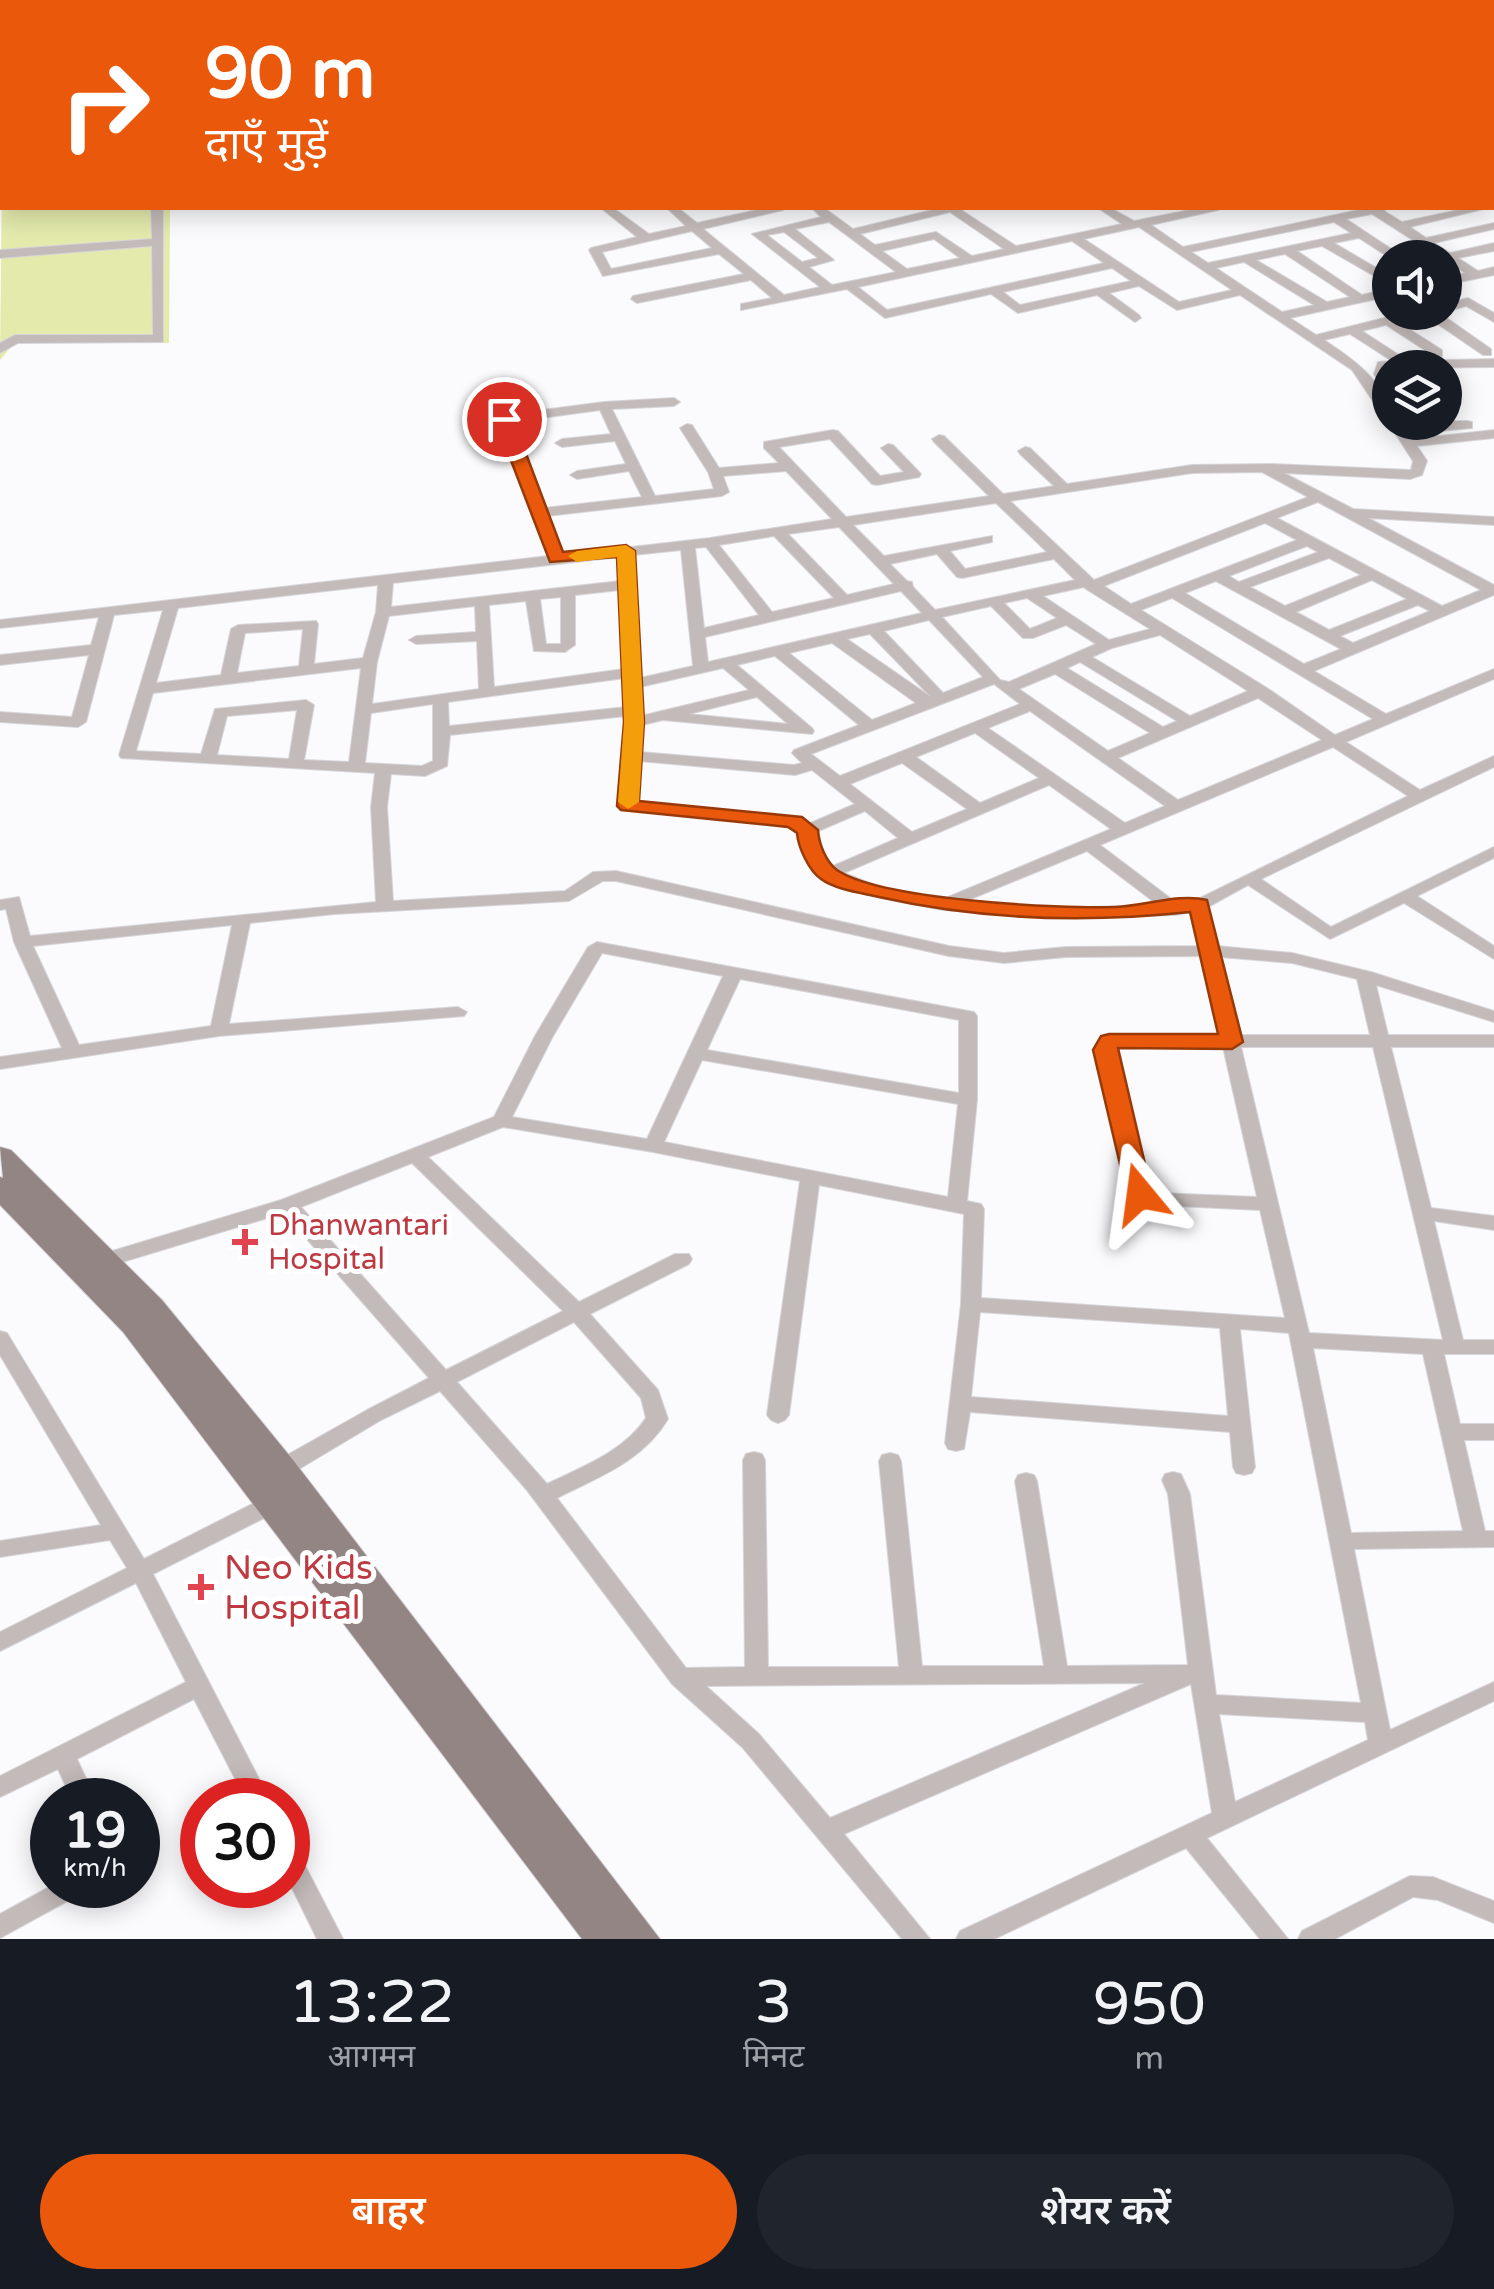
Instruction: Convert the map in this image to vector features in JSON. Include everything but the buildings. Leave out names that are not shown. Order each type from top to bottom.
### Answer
[{"type":"main road","points":[[0,1157],[94,1263],[134,1324],[288,1482],[640,1939]]},
{"type":"main road","points":[[0,1188],[94,1263]]},
{"type":"main road","points":[[288,1482],[605,1939]]},
{"type":"street","points":[[0,349],[15,339],[159,340],[157,210]]},
{"type":"street","points":[[609,210],[645,237]]},
{"type":"street","points":[[674,210],[781,299]]},
{"type":"street","points":[[741,229],[775,210]]},
{"type":"street","points":[[820,210],[905,273]]},
{"type":"street","points":[[900,210],[910,217]]},
{"type":"street","points":[[852,233],[943,210]]},
{"type":"street","points":[[955,210],[1014,250]]},
{"type":"street","points":[[1107,210],[1179,250],[1317,338],[1356,367],[1372,390]]},
{"type":"street","points":[[745,307],[1186,210]]},
{"type":"street","points":[[1179,250],[1368,210]]},
{"type":"street","points":[[1380,210],[1424,240]]},
{"type":"street","points":[[1400,226],[1472,210]]},
{"type":"street","points":[[1335,217],[1372,241]]},
{"type":"street","points":[[721,250],[608,274],[595,250],[694,226],[785,227],[831,218]]},
{"type":"street","points":[[1431,240],[1494,226]]},
{"type":"street","points":[[785,227],[828,260],[800,266]]},
{"type":"street","points":[[741,229],[830,288]]},
{"type":"street","points":[[874,249],[936,234],[969,259]]},
{"type":"street","points":[[1205,267],[1361,234]]},
{"type":"street","points":[[1073,237],[1178,306],[1242,291]]},
{"type":"street","points":[[0,254],[158,242]]},
{"type":"street","points":[[1324,242],[1372,270]]},
{"type":"street","points":[[1462,254],[1494,247]]},
{"type":"street","points":[[1287,250],[1360,298]]},
{"type":"street","points":[[1247,259],[1324,306]]},
{"type":"street","points":[[1462,263],[1488,274]]},
{"type":"street","points":[[849,285],[886,314],[1114,264]]},
{"type":"street","points":[[1462,278],[1488,274]]},
{"type":"street","points":[[637,299],[754,276]]},
{"type":"street","points":[[993,290],[1018,309],[1142,282]]},
{"type":"street","points":[[1099,291],[1135,318]]},
{"type":"street","points":[[1281,316],[1372,296]]},
{"type":"street","points":[[1462,304],[1468,302],[1494,318]]},
{"type":"street","points":[[1317,338],[1372,326]]},
{"type":"street","points":[[1352,330],[1383,350]]},
{"type":"street","points":[[1401,330],[1432,350]]},
{"type":"street","points":[[1452,330],[1491,358]]},
{"type":"street","points":[[1462,360],[1491,358]]},
{"type":"street","points":[[556,558],[504,419],[674,402]]},
{"type":"street","points":[[604,406],[650,500]]},
{"type":"street","points":[[1462,423],[1494,422]]},
{"type":"street","points":[[540,514],[722,492],[715,472],[687,428]]},
{"type":"street","points":[[888,448],[914,474],[878,481],[833,434],[769,445],[993,679],[1177,806]]},
{"type":"street","points":[[1408,443],[1494,434]]},
{"type":"street","points":[[562,444],[619,438]]},
{"type":"street","points":[[939,439],[1089,584],[1262,691],[1420,797]]},
{"type":"street","points":[[0,624],[710,542],[1192,469],[1410,474],[1420,466],[1406,440]]},
{"type":"street","points":[[587,441],[600,472]]},
{"type":"street","points":[[1024,452],[1063,486]]},
{"type":"street","points":[[577,475],[632,467]]},
{"type":"street","points":[[715,472],[787,467]]},
{"type":"street","points":[[1265,468],[1493,591]]},
{"type":"street","points":[[366,709],[701,669],[934,614],[1089,584],[1319,496]]},
{"type":"street","points":[[1349,513],[1494,521]]},
{"type":"street","points":[[1264,516],[1442,612]]},
{"type":"street","points":[[779,533],[844,600]]},
{"type":"street","points":[[882,561],[987,540]]},
{"type":"street","points":[[1130,609],[1308,540]]},
{"type":"street","points":[[710,542],[769,618]]},
{"type":"street","points":[[687,544],[701,669]]},
{"type":"street","points":[[941,549],[962,574],[1058,554]]},
{"type":"street","points":[[626,551],[633,716],[628,806],[794,822],[807,830]]},
{"type":"street","points":[[1238,587],[1332,552]]},
{"type":"street","points":[[1283,612],[1375,574]]},
{"type":"street","points":[[1218,576],[1352,649]]},
{"type":"street","points":[[357,766],[369,662],[383,612],[386,579]]},
{"type":"street","points":[[383,612],[568,594],[627,584]]},
{"type":"street","points":[[698,634],[907,585]]},
{"type":"street","points":[[1303,670],[1493,591]]},
{"type":"street","points":[[1174,593],[1386,720]]},
{"type":"street","points":[[534,597],[538,648],[565,648],[568,594]]},
{"type":"street","points":[[1032,594],[1107,646]]},
{"type":"street","points":[[1328,636],[1420,599]]},
{"type":"street","points":[[994,601],[1028,635],[1067,619]]},
{"type":"street","points":[[482,602],[487,693]]},
{"type":"street","points":[[172,604],[128,755],[425,772],[440,763],[440,700]]},
{"type":"street","points":[[0,717],[78,722],[108,612]]},
{"type":"street","points":[[228,679],[238,628],[312,624],[306,670]]},
{"type":"street","points":[[874,629],[934,701]]},
{"type":"street","points":[[1009,688],[1107,646],[1162,630]]},
{"type":"street","points":[[416,640],[484,636]]},
{"type":"street","points":[[835,638],[934,701]]},
{"type":"street","points":[[0,660],[98,649]]},
{"type":"street","points":[[778,651],[868,724]]},
{"type":"street","points":[[1082,657],[1189,722]]},
{"type":"street","points":[[146,689],[369,662]]},
{"type":"street","points":[[726,663],[822,744]]},
{"type":"street","points":[[1056,668],[1163,734]]},
{"type":"street","points":[[943,905],[1494,674]]},
{"type":"street","points":[[908,838],[800,753],[993,679]]},
{"type":"street","points":[[1108,757],[1262,691]]},
{"type":"street","points":[[666,716],[760,692]]},
{"type":"street","points":[[838,783],[1033,704]]},
{"type":"street","points":[[208,758],[220,712],[306,705],[296,762]]},
{"type":"street","points":[[442,731],[633,716],[804,730]]},
{"type":"street","points":[[978,728],[1124,830]]},
{"type":"street","points":[[632,756],[795,770],[814,764]]},
{"type":"street","points":[[905,757],[978,808]]},
{"type":"street","points":[[807,830],[809,844],[828,874],[862,887],[943,905],[1056,913],[1175,910],[1200,905],[1494,761]]},
{"type":"street","points":[[384,769],[385,906]]},
{"type":"street","points":[[828,874],[1052,778]]},
{"type":"street","points":[[807,830],[866,805]]},
{"type":"street","points":[[1090,844],[1175,910]]},
{"type":"street","points":[[1249,878],[1330,934],[1494,852]]},
{"type":"street","points":[[23,942],[242,918],[569,896],[598,876],[616,876],[949,951],[1004,958],[1066,952],[1211,949],[1292,958],[1365,976],[1494,1017]]},
{"type":"street","points":[[1404,896],[1494,954]]},
{"type":"street","points":[[0,904],[13,901],[23,942],[72,1052]]},
{"type":"street","points":[[1200,905],[1298,1333],[1382,1745]]},
{"type":"street","points":[[219,1030],[242,918]]},
{"type":"street","points":[[501,1121],[544,1036],[598,947],[734,972],[968,1016],[968,1100],[957,1206]]},
{"type":"street","points":[[653,1146],[734,972]]},
{"type":"street","points":[[1341,1541],[1485,1540],[1454,1432],[1422,1213],[1365,976]]},
{"type":"street","points":[[0,1063],[219,1030],[458,1012]]},
{"type":"street","points":[[1270,1204],[1156,1200],[1140,1194],[1105,1056],[1109,1041],[1494,1041]]},
{"type":"street","points":[[694,1053],[968,1100]]},
{"type":"street","points":[[94,1263],[288,1204],[501,1121],[653,1146],[974,1209],[970,1304],[956,1443]]},
{"type":"street","points":[[416,1156],[576,1311],[651,1395],[657,1419],[649,1434],[628,1450],[544,1495]]},
{"type":"street","points":[[778,1414],[810,1177]]},
{"type":"street","points":[[288,1204],[544,1495],[680,1677],[750,1741],[917,1939]]},
{"type":"street","points":[[1422,1213],[1494,1223]]},
{"type":"street","points":[[0,1642],[141,1572],[288,1482],[325,1446],[374,1415],[682,1260]]},
{"type":"street","points":[[970,1304],[1230,1320],[1298,1333],[1443,1347],[1494,1346]]},
{"type":"street","points":[[1230,1320],[1244,1467]]},
{"type":"street","points":[[0,1338],[141,1572],[246,1778]]},
{"type":"street","points":[[960,1404],[1240,1425]]},
{"type":"street","points":[[1454,1432],[1494,1432]]},
{"type":"street","points":[[754,1460],[757,1676]]},
{"type":"street","points":[[890,1461],[911,1673]]},
{"type":"street","points":[[1173,1480],[1180,1494],[1196,1672],[1208,1704],[1225,1818]]},
{"type":"street","points":[[1026,1481],[1057,1674]]},
{"type":"street","points":[[0,1549],[113,1530]]},
{"type":"street","points":[[680,1677],[1196,1672]]},
{"type":"street","points":[[826,1831],[1196,1672]]},
{"type":"street","points":[[0,1787],[198,1686]]},
{"type":"street","points":[[969,1939],[1494,1692]]},
{"type":"street","points":[[1208,1704],[1375,1714]]},
{"type":"street","points":[[63,1753],[74,1778]]},
{"type":"street","points":[[1190,1835],[1275,1939]]},
{"type":"street","points":[[1311,1939],[1410,1887],[1428,1884],[1494,1912]]},
{"type":"street","points":[[310,1900],[330,1939]]},
{"type":"street","points":[[0,1927],[33,1908]]},
{"type":"green space","points":[[2,210],[170,210],[169,343],[16,341],[0,360]]},
{"type":"slow traffic","points":[[577,556],[626,551],[634,722],[628,802]]},
{"type":"place","name":"Dhanwantari Hospital","points":[[245,1242]]},
{"type":"place","name":"Neo Kids Hospital","points":[[201,1587]]},
{"type":"route","points":[[504,419],[556,558],[626,551],[634,722],[628,806],[794,822],[807,830],[809,844],[828,874],[862,887],[943,905],[1116,914],[1200,905],[1232,1042],[1118,1040],[1109,1041],[1105,1050],[1140,1194]]}]
